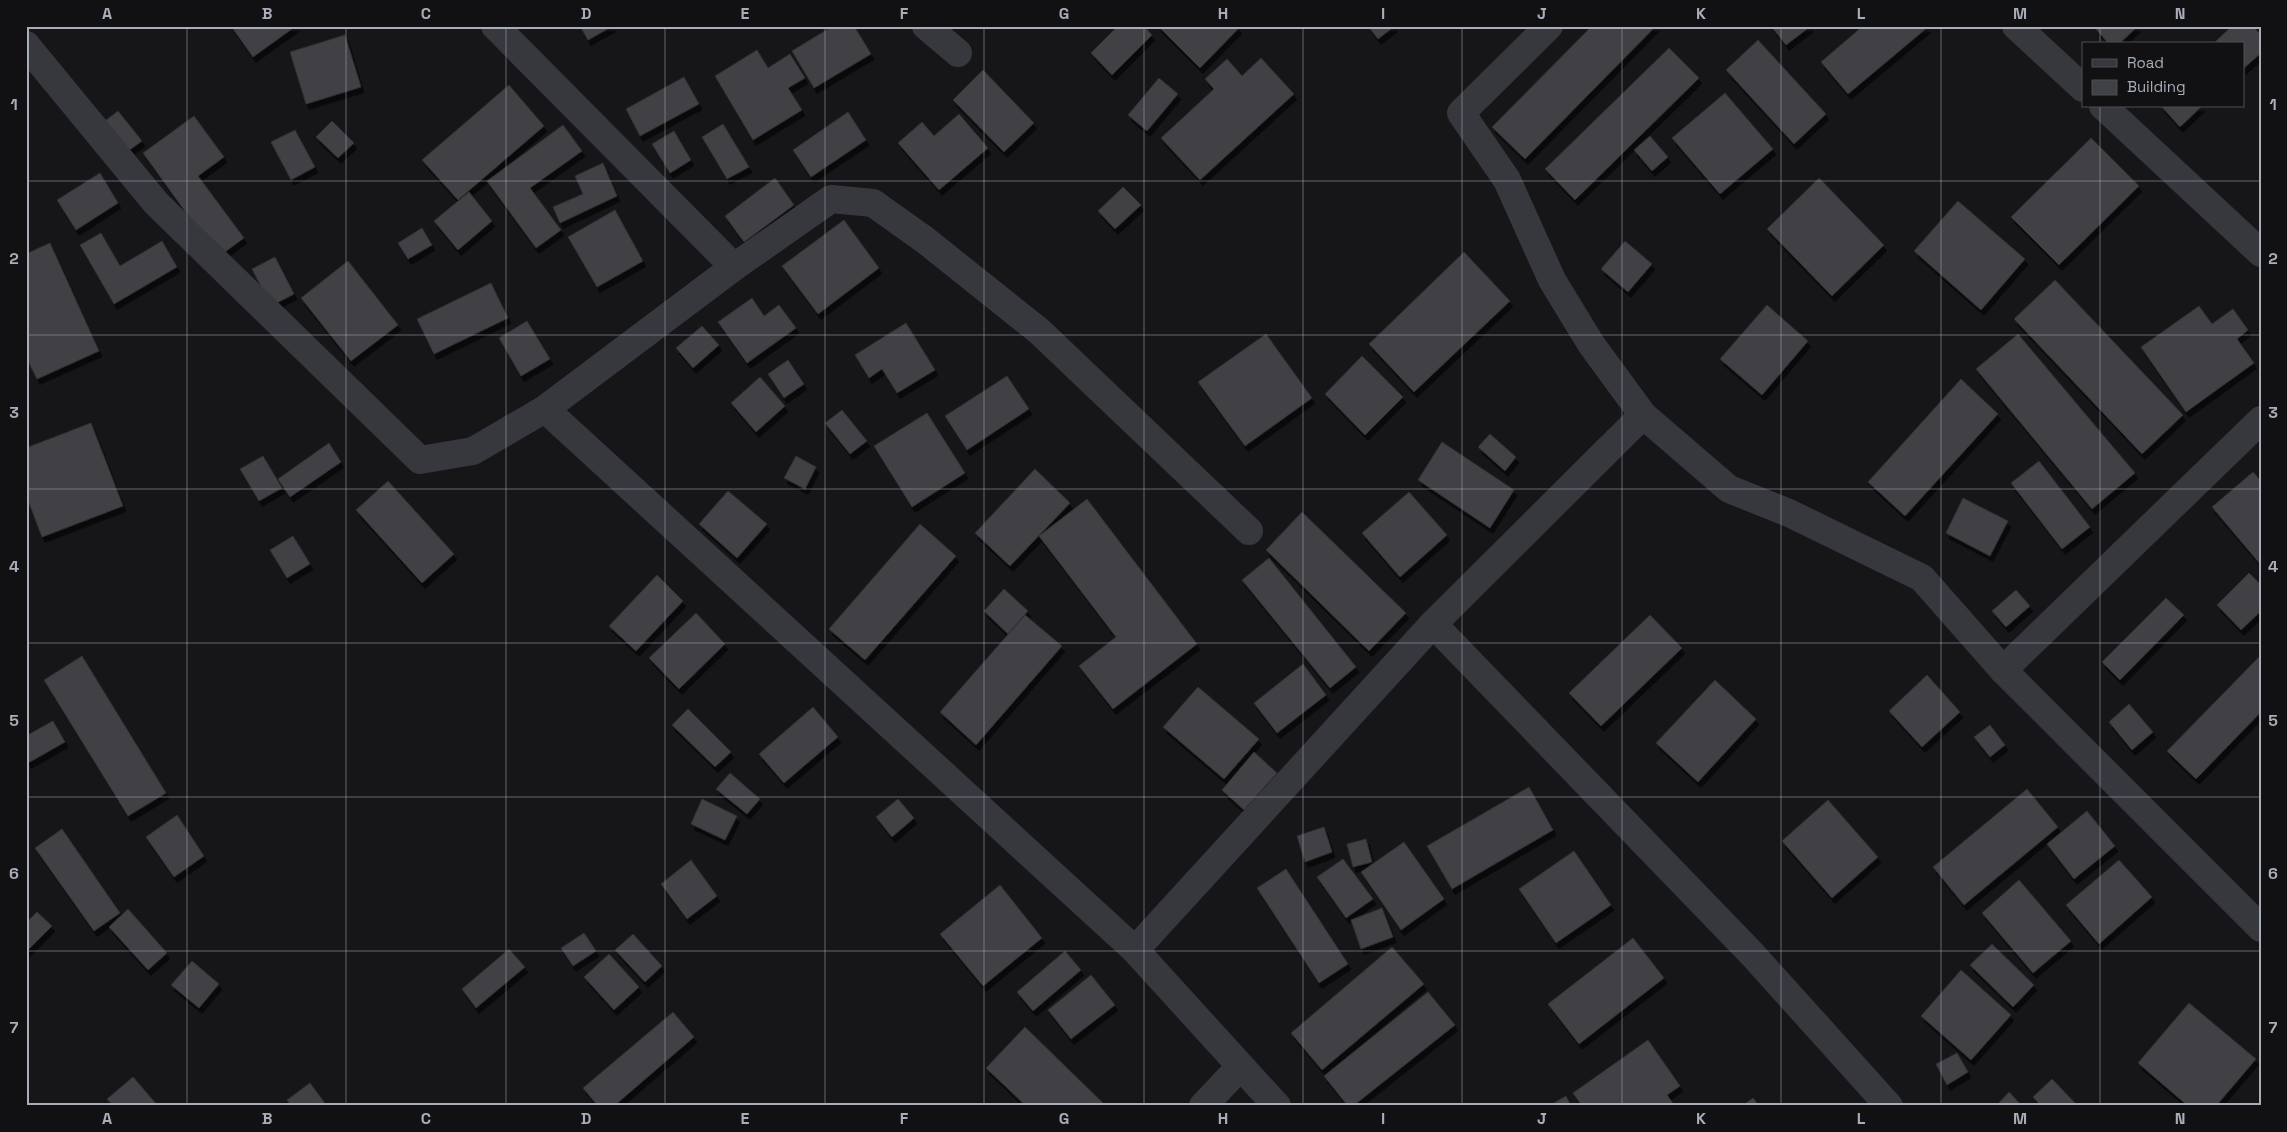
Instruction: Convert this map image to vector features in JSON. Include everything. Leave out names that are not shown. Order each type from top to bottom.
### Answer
[{"type":"street","points":[[495,26],[734,267]]},
{"type":"street","points":[[926,26],[958,53]]},
{"type":"street","points":[[1549,26],[1461,113],[1507,180],[1552,280],[1591,344],[1643,415],[1730,490],[1790,513],[1922,578],[2003,670],[2261,928]]},
{"type":"street","points":[[2016,26],[2082,87]]},
{"type":"street","points":[[26,45],[156,204],[420,460],[474,451],[545,410],[734,267],[831,199],[873,203],[925,240],[1039,331],[1249,532]]},
{"type":"street","points":[[2105,108],[2261,253]]},
{"type":"street","points":[[545,410],[1135,950],[1240,1067],[1278,1106]]},
{"type":"street","points":[[1135,950],[1433,624],[1643,415]]},
{"type":"street","points":[[2003,670],[2261,420]]},
{"type":"street","points":[[1433,624],[1752,954],[1889,1106]]},
{"type":"street","points":[[1203,1106],[1240,1067]]},
{"type":"building","points":[[231,26],[296,26],[253,57]]},
{"type":"building","points":[[580,26],[613,26],[588,40]]},
{"type":"building","points":[[833,26],[854,26],[871,54],[814,88],[792,51]]},
{"type":"building","points":[[1118,26],[1144,26],[1152,35],[1112,75],[1091,53]]},
{"type":"building","points":[[1158,26],[1237,26],[1239,28],[1200,68]]},
{"type":"building","points":[[1368,26],[1395,26],[1378,39]]},
{"type":"building","points":[[1592,26],[1656,26],[1525,159],[1492,127]]},
{"type":"building","points":[[1771,26],[1811,26],[1786,45]]},
{"type":"building","points":[[1863,26],[1928,27],[1848,94],[1821,62]]},
{"type":"building","points":[[2098,26],[2138,26],[2121,42],[2107,42],[2095,28]]},
{"type":"building","points":[[2232,26],[2252,26],[2261,35],[2261,53],[2244,68],[2244,42],[2215,42]]},
{"type":"building","points":[[345,35],[361,87],[306,104],[290,52]]},
{"type":"building","points":[[1758,40],[1826,114],[1794,144],[1726,70]]},
{"type":"building","points":[[1669,48],[1699,78],[1575,200],[1545,169]]},
{"type":"building","points":[[757,50],[768,68],[790,54],[805,78],[788,88],[802,110],[753,140],[715,76]]},
{"type":"building","points":[[1261,58],[1294,94],[1200,180],[1161,138],[1214,89],[1205,79],[1227,59],[1242,76]]},
{"type":"building","points":[[983,70],[1034,123],[1004,152],[953,100]]},
{"type":"building","points":[[684,77],[699,104],[640,136],[626,109]]},
{"type":"building","points":[[1159,78],[1178,94],[1147,131],[1128,115]]},
{"type":"building","points":[[509,85],[544,126],[458,200],[422,160]]},
{"type":"building","points":[[1725,93],[1773,149],[1720,194],[1672,138]]},
{"type":"building","points":[[2163,108],[2200,108],[2180,127]]},
{"type":"building","points":[[118,111],[142,141],[128,151],[105,121]]},
{"type":"building","points":[[848,112],[866,140],[811,177],[793,150]]},
{"type":"building","points":[[959,114],[988,148],[939,190],[898,143],[922,122],[934,136]]},
{"type":"building","points":[[194,116],[224,157],[198,176],[244,238],[218,257],[143,153]]},
{"type":"building","points":[[332,121],[354,143],[338,158],[316,137]]},
{"type":"building","points":[[723,124],[749,167],[727,179],[702,137]]},
{"type":"building","points":[[563,125],[582,151],[530,188],[561,230],[536,248],[487,181]]},
{"type":"building","points":[[295,130],[315,167],[291,180],[271,142]]},
{"type":"building","points":[[674,131],[691,160],[670,173],[652,144]]},
{"type":"building","points":[[1650,136],[1668,157],[1652,171],[1634,150]]},
{"type":"building","points":[[2091,138],[2139,186],[2059,265],[2011,217]]},
{"type":"building","points":[[603,163],[617,196],[560,223],[553,207],[583,194],[575,176]]},
{"type":"building","points":[[100,173],[118,203],[76,230],[57,200]]},
{"type":"building","points":[[775,178],[794,205],[744,242],[725,216]]},
{"type":"building","points":[[1819,178],[1884,245],[1832,296],[1767,229]]},
{"type":"building","points":[[1123,187],[1141,205],[1115,229],[1098,211]]},
{"type":"building","points":[[469,192],[492,221],[458,250],[434,221]]},
{"type":"building","points":[[1958,201],[2025,259],[1981,310],[1914,251]]},
{"type":"building","points":[[615,210],[643,261],[597,287],[568,237]]},
{"type":"building","points":[[844,220],[879,268],[818,314],[782,266]]},
{"type":"building","points":[[422,228],[432,245],[408,259],[398,243]]},
{"type":"building","points":[[101,233],[120,266],[162,241],[177,267],[114,304],[80,245]]},
{"type":"building","points":[[1625,241],[1652,264],[1628,292],[1601,269]]},
{"type":"building","points":[[50,243],[99,351],[37,379],[26,357],[26,254]]},
{"type":"building","points":[[1464,252],[1510,301],[1414,392],[1369,344]]},
{"type":"building","points":[[275,257],[294,294],[271,306],[252,269]]},
{"type":"building","points":[[348,261],[398,325],[351,361],[301,298]]},
{"type":"building","points":[[2055,280],[2183,415],[2142,454],[2014,319]]},
{"type":"building","points":[[491,283],[508,318],[434,354],[417,319]]},
{"type":"building","points":[[752,298],[764,316],[779,305],[796,328],[747,363],[718,322]]},
{"type":"building","points":[[1767,305],[1808,341],[1762,395],[1720,359]]},
{"type":"building","points":[[2199,306],[2212,324],[2233,309],[2248,330],[2237,339],[2254,363],[2186,412],[2141,347]]},
{"type":"building","points":[[527,321],[550,359],[521,376],[499,338]]},
{"type":"building","points":[[906,323],[935,370],[897,393],[882,369],[869,378],[855,355]]},
{"type":"building","points":[[702,326],[719,345],[693,368],[676,348]]},
{"type":"building","points":[[1266,334],[1312,398],[1245,446],[1198,382]]},
{"type":"building","points":[[2018,334],[2135,473],[2092,509],[1976,369]]},
{"type":"building","points":[[1362,356],[1403,397],[1365,435],[1325,394]]},
{"type":"building","points":[[788,360],[804,384],[784,398],[768,374]]},
{"type":"building","points":[[1007,376],[1029,409],[967,450],[945,416]]},
{"type":"building","points":[[760,377],[785,406],[756,432],[731,403]]},
{"type":"building","points":[[1961,379],[1998,414],[1905,516],[1868,482]]},
{"type":"building","points":[[842,410],[867,441],[850,454],[825,423]]},
{"type":"building","points":[[927,413],[965,473],[912,507],[874,446]]},
{"type":"building","points":[[91,423],[123,506],[42,537],[26,495],[26,448]]},
{"type":"building","points":[[1490,434],[1516,457],[1505,471],[1478,447]]},
{"type":"building","points":[[1442,442],[1514,490],[1490,528],[1418,480]]},
{"type":"building","points":[[329,443],[341,462],[290,497],[278,479]]},
{"type":"building","points":[[263,456],[282,488],[259,501],[240,469]]},
{"type":"building","points":[[796,456],[816,467],[805,489],[784,478]]},
{"type":"building","points":[[2039,461],[2090,527],[2062,549],[2011,483]]},
{"type":"building","points":[[1035,469],[1070,503],[1010,566],[975,533]]},
{"type":"building","points":[[2253,472],[2261,481],[2261,565],[2212,507]]},
{"type":"building","points":[[388,481],[454,554],[422,583],[356,510]]},
{"type":"building","points":[[728,491],[767,524],[737,558],[699,524]]},
{"type":"building","points":[[1409,492],[1447,535],[1400,577],[1362,533]]},
{"type":"building","points":[[1963,498],[2008,521],[1990,556],[1946,533]]},
{"type":"building","points":[[1087,499],[1197,644],[1113,709],[1079,666],[1116,637],[1039,536]]},
{"type":"building","points":[[1302,512],[1406,613],[1369,651],[1266,550]]},
{"type":"building","points":[[920,524],[956,556],[865,660],[829,629]]},
{"type":"building","points":[[293,536],[310,564],[287,578],[270,550]]},
{"type":"building","points":[[1269,558],[1356,667],[1330,688],[1242,580]]},
{"type":"building","points":[[2249,573],[2261,585],[2261,611],[2241,630],[2217,605]]},
{"type":"building","points":[[657,575],[683,601],[636,651],[609,626]]},
{"type":"building","points":[[1004,589],[1028,611],[1008,634],[984,611]]},
{"type":"building","points":[[2016,590],[2030,606],[2006,627],[1992,611]]},
{"type":"building","points":[[2166,598],[2184,615],[2120,680],[2102,662]]},
{"type":"building","points":[[696,613],[725,644],[679,689],[649,658]]},
{"type":"building","points":[[1025,615],[1062,646],[976,745],[940,712]]},
{"type":"building","points":[[1650,615],[1682,648],[1601,726],[1569,693]]},
{"type":"building","points":[[2261,655],[2261,712],[2196,779],[2167,751]]},
{"type":"building","points":[[82,656],[166,793],[128,816],[44,680]]},
{"type":"building","points":[[1303,664],[1326,695],[1277,733],[1254,703]]},
{"type":"building","points":[[1927,675],[1960,712],[1922,747],[1889,711]]},
{"type":"building","points":[[1715,680],[1756,719],[1698,782],[1656,743]]},
{"type":"building","points":[[1198,687],[1259,739],[1224,779],[1163,727]]},
{"type":"building","points":[[2129,704],[2153,732],[2132,750],[2109,722]]},
{"type":"building","points":[[813,707],[838,737],[784,783],[759,754]]},
{"type":"building","points":[[688,709],[731,752],[715,767],[672,725]]},
{"type":"building","points":[[53,721],[65,742],[28,763],[26,760],[26,736]]},
{"type":"building","points":[[1990,725],[2005,745],[1990,757],[1974,737]]},
{"type":"building","points":[[1254,752],[1277,773],[1244,810],[1222,790]]},
{"type":"building","points":[[730,773],[760,799],[747,814],[716,789]]},
{"type":"building","points":[[1529,787],[1553,830],[1452,889],[1427,846]]},
{"type":"building","points":[[2027,789],[2058,827],[1964,905],[1933,867]]},
{"type":"building","points":[[702,799],[737,816],[725,840],[691,824]]},
{"type":"building","points":[[898,799],[914,818],[892,837],[876,817]]},
{"type":"building","points":[[1828,800],[1878,857],[1832,898],[1782,841]]},
{"type":"building","points":[[2087,811],[2115,846],[2074,879],[2047,844]]},
{"type":"building","points":[[177,815],[204,856],[174,877],[146,837]]},
{"type":"building","points":[[1324,827],[1332,852],[1305,862],[1297,836]]},
{"type":"building","points":[[62,829],[120,913],[94,931],[35,848]]},
{"type":"building","points":[[1366,839],[1372,862],[1353,867],[1347,844]]},
{"type":"building","points":[[1404,842],[1444,899],[1401,930],[1361,872]]},
{"type":"building","points":[[1574,851],[1611,905],[1556,943],[1519,889]]},
{"type":"building","points":[[1343,859],[1373,899],[1346,918],[1317,877]]},
{"type":"building","points":[[691,860],[717,896],[687,919],[661,884]]},
{"type":"building","points":[[2119,860],[2152,897],[2099,944],[2066,905]]},
{"type":"building","points":[[1286,869],[1348,964],[1319,983],[1257,888]]},
{"type":"building","points":[[2019,880],[2071,941],[2033,973],[1982,913]]},
{"type":"building","points":[[1000,885],[1042,938],[983,986],[940,934]]},
{"type":"building","points":[[1382,908],[1393,937],[1361,949],[1351,920]]},
{"type":"building","points":[[128,909],[167,953],[148,970],[109,927]]},
{"type":"building","points":[[37,912],[52,926],[26,952],[26,923]]},
{"type":"building","points":[[584,933],[596,951],[573,966],[561,948]]},
{"type":"building","points":[[633,934],[662,966],[645,982],[615,950]]},
{"type":"building","points":[[1633,938],[1664,978],[1579,1044],[1548,1004]]},
{"type":"building","points":[[1992,944],[2034,985],[2013,1007],[1970,965]]},
{"type":"building","points":[[1392,947],[1424,984],[1322,1070],[1291,1033]]},
{"type":"building","points":[[509,949],[525,967],[476,1008],[462,989]]},
{"type":"building","points":[[1065,951],[1081,970],[1033,1011],[1017,992]]},
{"type":"building","points":[[609,954],[639,987],[614,1010],[584,977]]},
{"type":"building","points":[[192,961],[219,984],[199,1008],[171,985]]},
{"type":"building","points":[[1961,970],[2011,1015],[1971,1060],[1921,1016]]},
{"type":"building","points":[[1091,975],[1115,1005],[1071,1039],[1048,1010]]},
{"type":"building","points":[[1428,992],[1455,1025],[1353,1106],[1348,1106],[1324,1076]]},
{"type":"building","points":[[2189,1003],[2256,1059],[2216,1106],[2188,1106],[2138,1063]]},
{"type":"building","points":[[673,1012],[694,1037],[614,1106],[598,1106],[583,1088]]},
{"type":"building","points":[[1025,1027],[1106,1106],[1026,1106],[986,1068]]},
{"type":"building","points":[[1648,1040],[1680,1086],[1667,1095],[1675,1106],[1582,1106],[1573,1093]]},
{"type":"building","points":[[1957,1053],[1968,1072],[1947,1085],[1936,1064]]},
{"type":"building","points":[[133,1077],[158,1106],[113,1106],[107,1099]]},
{"type":"building","points":[[2052,1079],[2078,1106],[2041,1106],[2033,1097]]},
{"type":"building","points":[[310,1083],[327,1106],[291,1106],[287,1100]]},
{"type":"building","points":[[2009,1092],[2022,1106],[1996,1106]]},
{"type":"building","points":[[1566,1096],[1571,1106],[1549,1106]]},
{"type":"building","points":[[1753,1098],[1759,1106],[1742,1106]]}]
